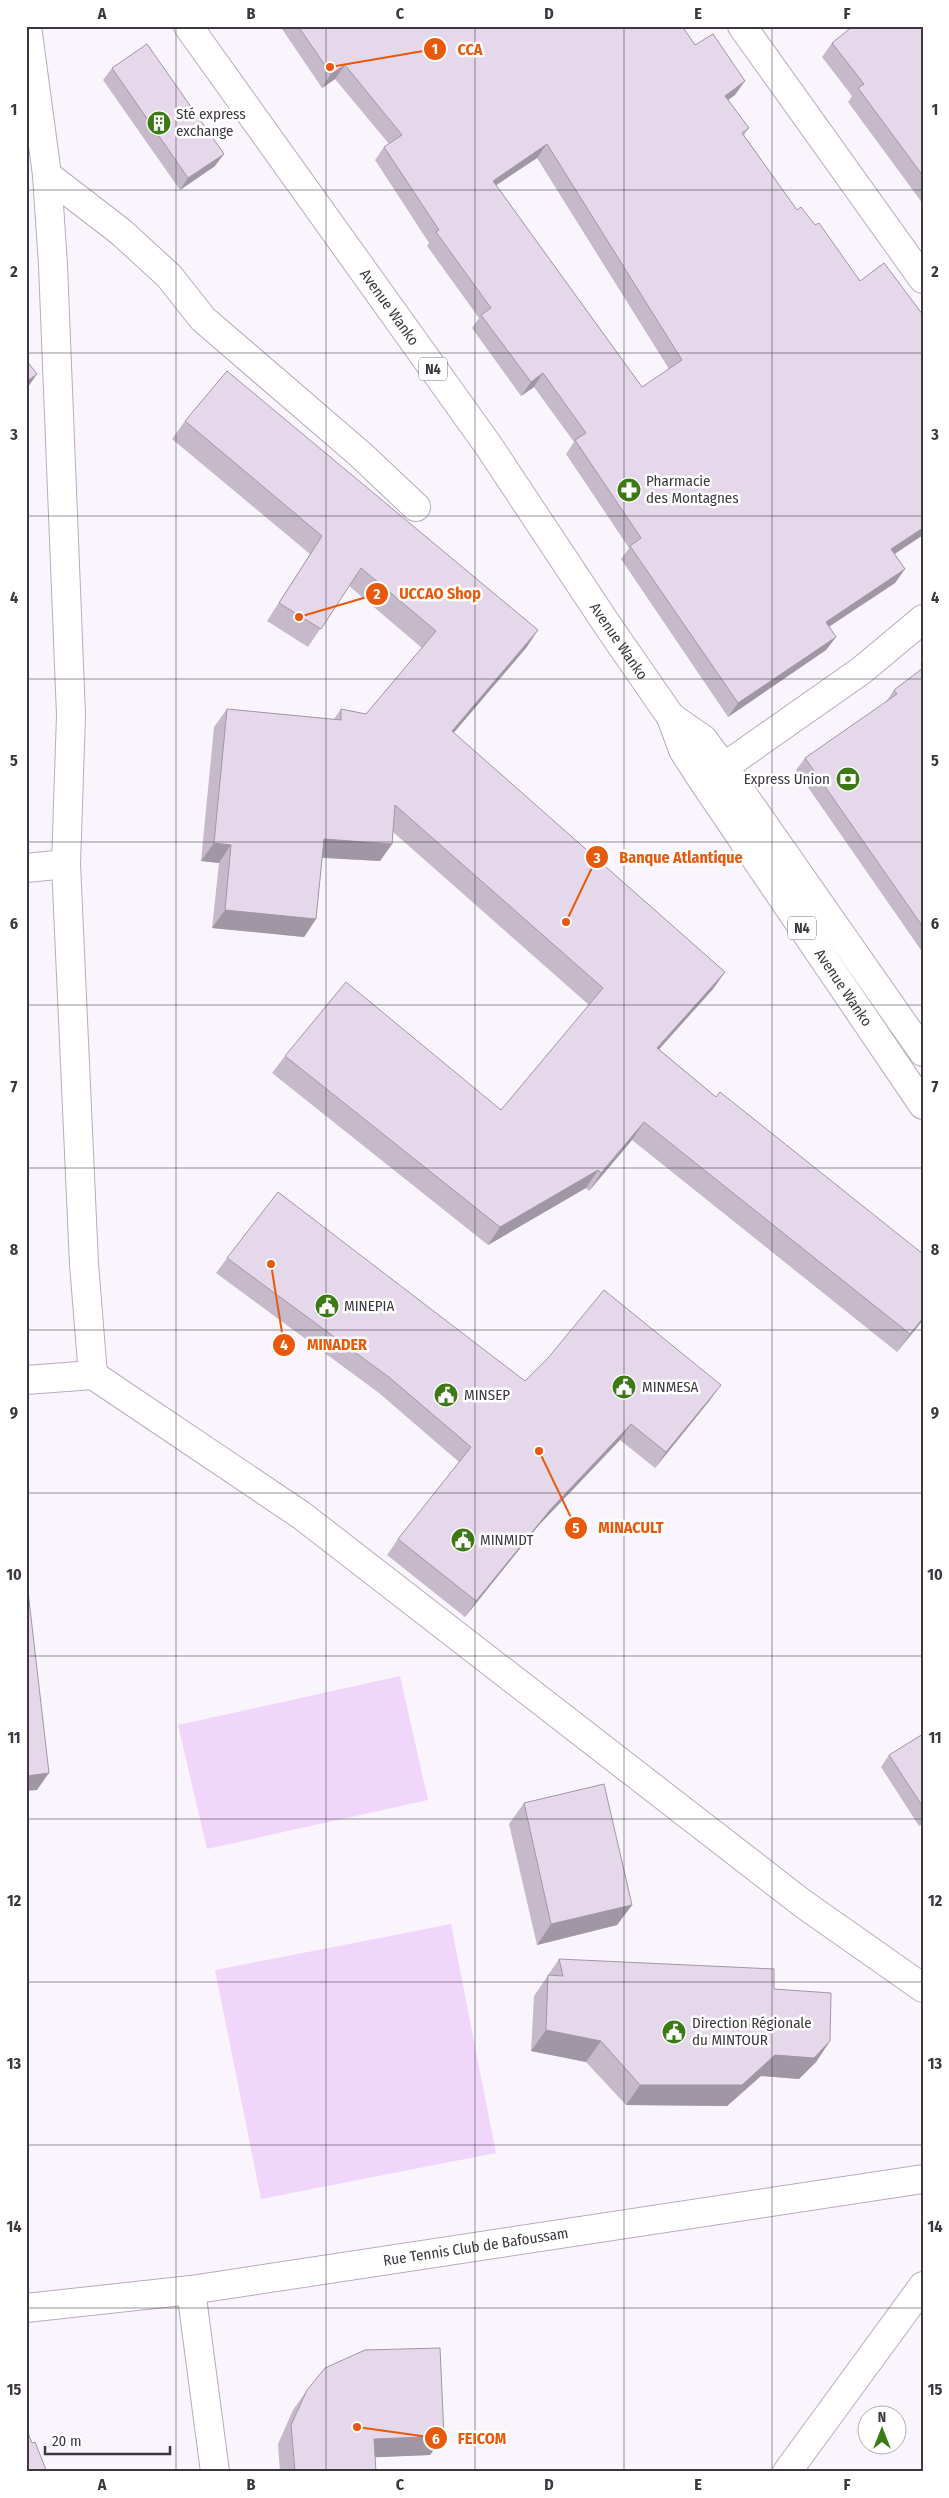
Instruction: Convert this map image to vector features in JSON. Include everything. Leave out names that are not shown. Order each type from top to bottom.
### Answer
[{"type":"main road","points":[[27,26],[47,175],[53,265],[71,714],[66,864],[84,1264],[93,1376]]},
{"type":"main road","name":"Avenue Wanko","points":[[188,26],[488,445],[671,717],[702,739],[713,774],[923,1106]]},
{"type":"main road","points":[[742,26],[923,279]]},
{"type":"main road","points":[[47,175],[121,232],[169,276],[203,319],[361,455],[416,507]]},
{"type":"main road","points":[[713,774],[862,670],[923,618]]},
{"type":"main road","name":"Avenue Wanko","points":[[713,774],[923,1052]]},
{"type":"main road","points":[[26,868],[66,864]]},
{"type":"main road","points":[[26,1380],[93,1376],[302,1515],[802,1903],[923,1988]]},
{"type":"main road","name":"Rue Tennis Club de Bafoussam","points":[[26,2308],[191,2290],[923,2179]]},
{"type":"main road","points":[[787,2472],[923,2286]]},
{"type":"main road","points":[[191,2290],[215,2472]]},
{"type":"shaded area","points":[[400,1676],[428,1800],[207,1849],[178,1725]]},
{"type":"shaded area","points":[[451,1924],[496,2153],[261,2199],[215,1970]]},
{"type":"building","points":[[298,26],[682,26],[695,45],[713,34],[745,81],[725,96],[749,128],[742,133],[797,210],[801,207],[815,225],[819,223],[860,281],[884,263],[923,315],[923,528],[891,549],[905,569],[826,622],[836,637],[738,703],[630,546],[641,538],[575,440],[586,433],[543,373],[531,382],[481,315],[491,308],[436,232],[439,230],[384,147],[402,135],[345,65],[331,74]],"holes":[[[547,144],[682,360],[642,387],[493,181]]]},
{"type":"building","points":[[853,26],[923,26],[923,176],[858,88],[864,84],[832,43]]},
{"type":"building","name":"Sté express exchange","points":[[147,44],[224,154],[188,178],[112,68]]},
{"type":"building","points":[[26,360],[37,374],[26,382]]},
{"type":"building","points":[[227,371],[538,630],[452,731],[725,972],[657,1048],[716,1097],[720,1092],[923,1254],[923,1318],[910,1334],[644,1122],[601,1173],[598,1170],[500,1227],[285,1056],[346,982],[501,1110],[603,988],[395,805],[392,844],[324,839],[316,919],[225,910],[231,845],[214,843],[227,709],[341,720],[341,709],[366,714],[436,631],[361,568],[321,629],[279,603],[322,536],[185,421]]},
{"type":"building","points":[[923,668],[923,927],[805,758],[897,694],[894,690]]},
{"type":"building","points":[[278,1192],[525,1381],[548,1358],[604,1290],[721,1385],[666,1452],[631,1424],[550,1510],[476,1601],[398,1539],[471,1447],[390,1378],[227,1258]]},
{"type":"building","points":[[26,1574],[49,1773],[26,1776]]},
{"type":"building","points":[[923,1734],[923,1807],[889,1755]]},
{"type":"building","points":[[604,1784],[632,1905],[551,1924],[524,1803]]},
{"type":"building","name":"Direction Régionale du MINTOUR","points":[[559,1959],[774,1969],[774,1989],[831,1993],[830,2041],[814,2058],[775,2055],[742,2085],[640,2085],[601,2041],[546,2030],[548,1975],[563,1976]]},
{"type":"building","points":[[440,2348],[444,2436],[374,2439],[376,2472],[295,2472],[291,2425],[307,2390],[325,2368],[365,2350]]},
{"type":"building","points":[[26,2428],[32,2443],[35,2442],[47,2472],[26,2472]]},
{"type":"place","name":"CCA","points":[[330,67]]},
{"type":"place","name":"Sté express exchange","points":[[159,123]]},
{"type":"place","name":"Pharmacie des Montagnes","points":[[629,490]]},
{"type":"place","name":"UCCAO Shop","points":[[299,617]]},
{"type":"place","name":"Express Union","points":[[848,779]]},
{"type":"place","name":"Banque Atlantique","points":[[566,922]]},
{"type":"place","name":"MINADER","points":[[271,1264]]},
{"type":"place","name":"MINEPIA","points":[[327,1306]]},
{"type":"place","name":"MINMESA","points":[[624,1387]]},
{"type":"place","name":"MINSEP","points":[[446,1395]]},
{"type":"place","name":"MINACULT","points":[[539,1451]]},
{"type":"place","name":"MINMIDT","points":[[463,1540]]},
{"type":"place","name":"Direction Régionale du MINTOUR","points":[[674,2032]]},
{"type":"place","name":"FEICOM","points":[[357,2427]]}]
